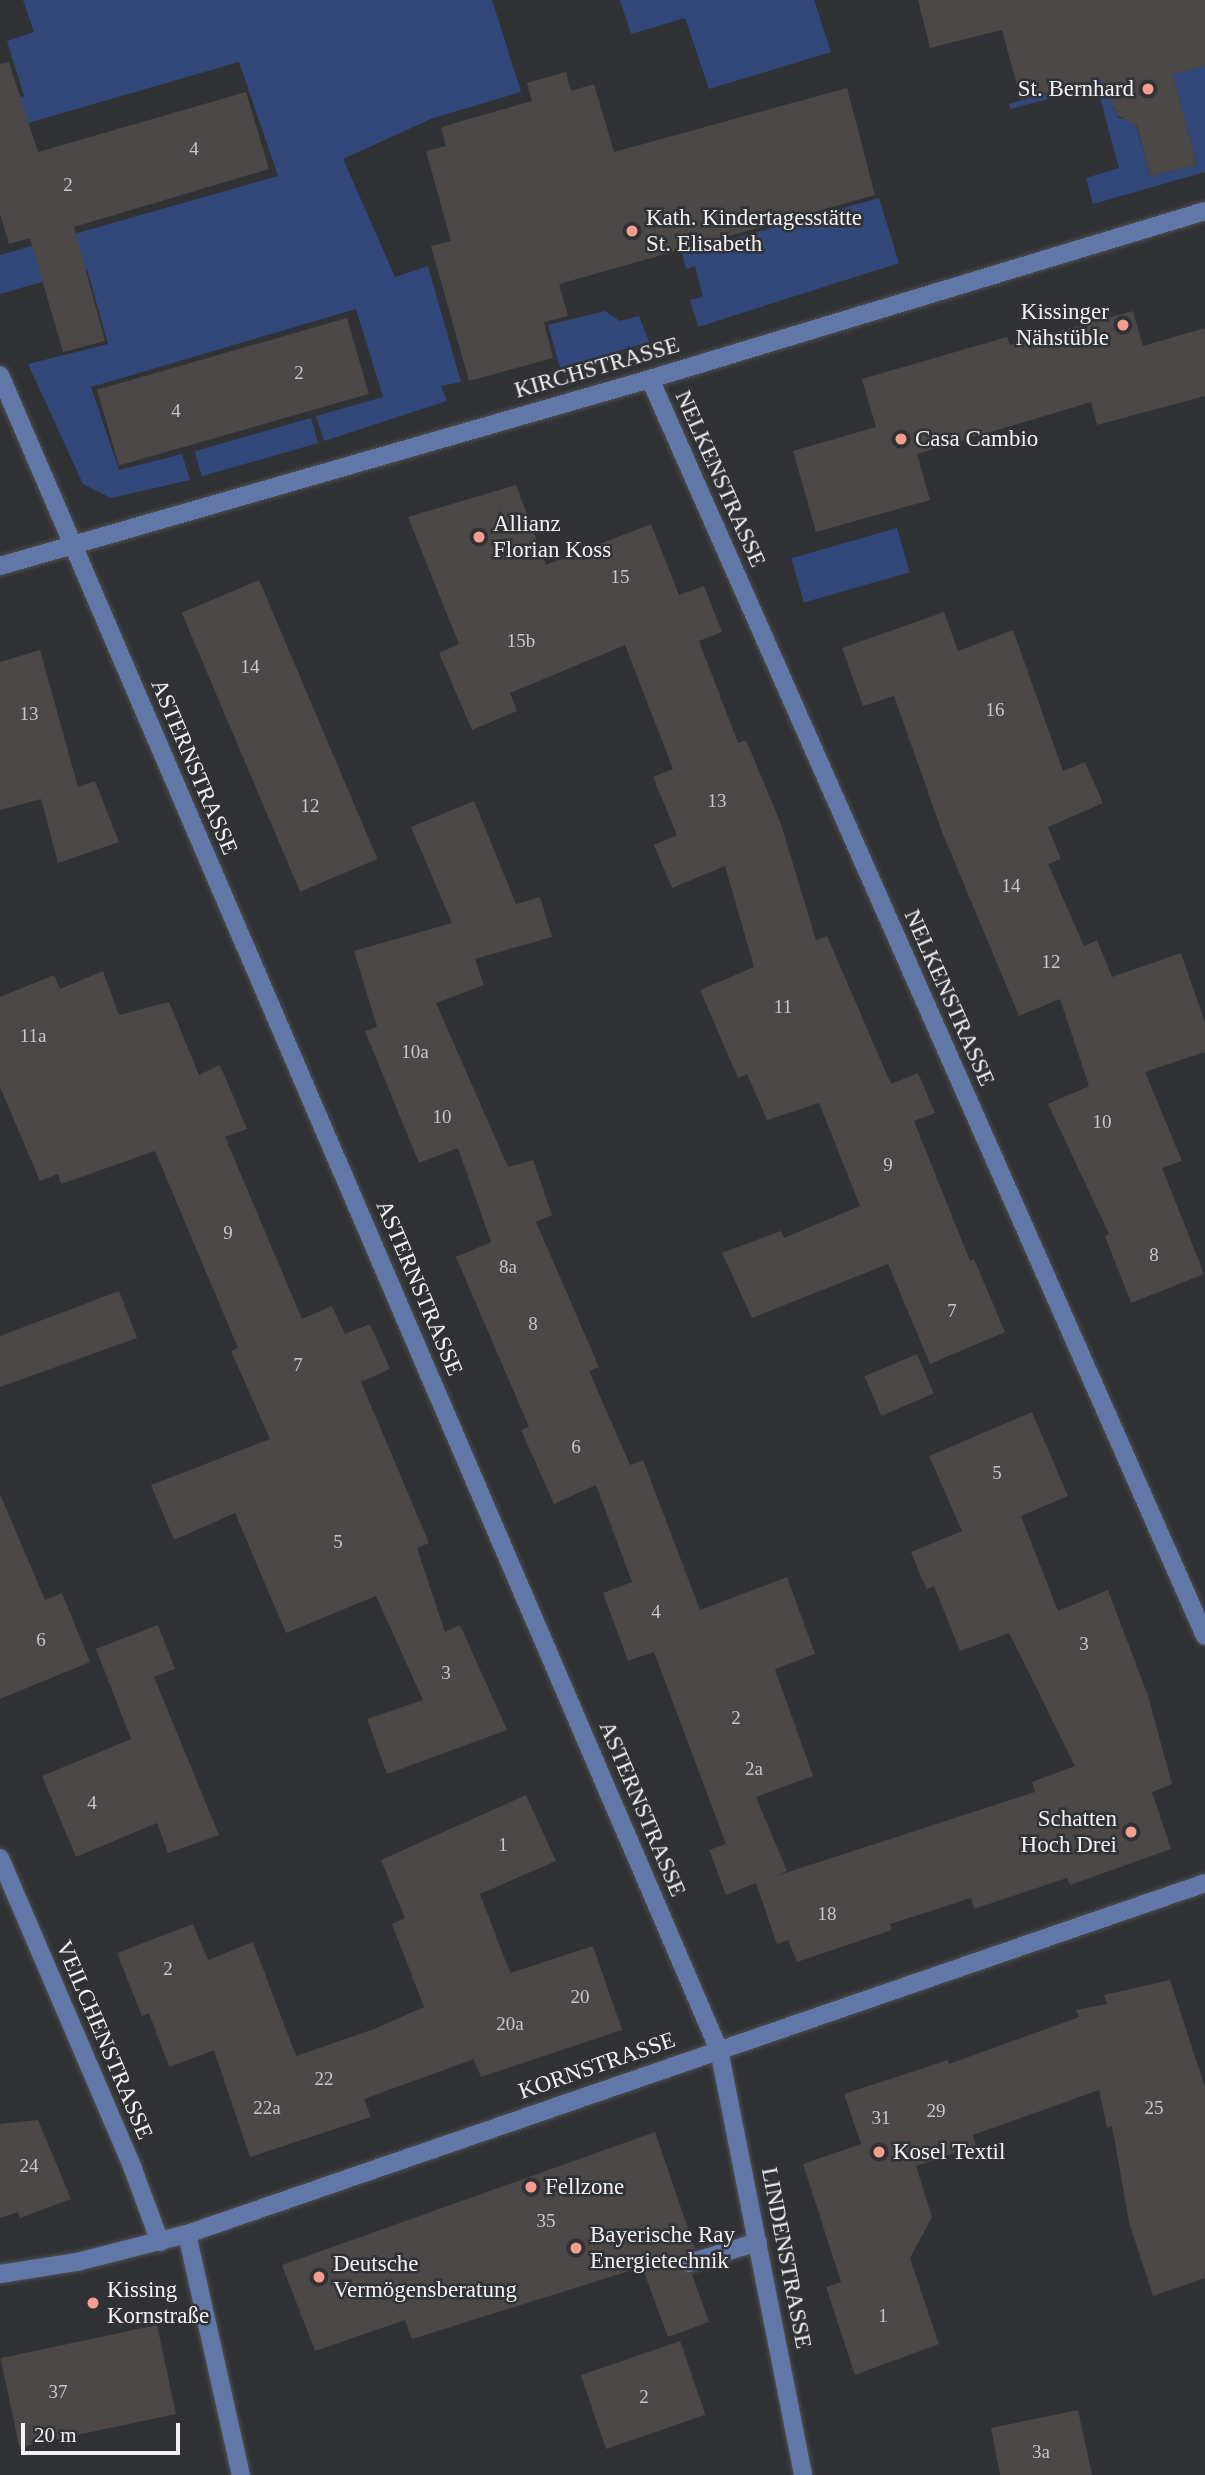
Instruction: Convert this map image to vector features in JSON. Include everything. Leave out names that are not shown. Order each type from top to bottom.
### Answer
[{"type":"street","name":"KIRCHSTRASSE","points":[[0,566],[650,379],[1205,211]]},
{"type":"street","name":"ASTERNSTRASSE","points":[[0,375],[719,2050]]},
{"type":"street","name":"NELKENSTRASSE","points":[[650,379],[1205,1636]]},
{"type":"street","name":"VEILCHENSTRASSE","points":[[0,1858],[133,2169],[160,2242]]},
{"type":"street","name":"KORNSTRASSE","points":[[0,2274],[160,2242],[187,2234],[1205,1882]]},
{"type":"street","name":"LINDENSTRASSE","points":[[719,2050],[803,2475]]},
{"type":"street","points":[[187,2234],[241,2475]]},
{"type":"street","points":[[689,2263],[758,2242]]},
{"type":"shaded area","points":[[23,0],[492,0],[521,92],[433,118],[343,159],[395,277],[428,266],[461,382],[441,386],[447,401],[324,441],[316,416],[383,397],[356,309],[91,387],[119,470],[182,454],[190,480],[111,498],[83,484],[28,364],[108,344],[87,269],[0,294],[0,255],[278,176],[239,62],[0,131],[0,104],[24,96],[7,41],[34,32]]},
{"type":"shaded area","points":[[620,0],[814,0],[831,52],[709,89],[685,18],[631,34]]},
{"type":"shaded area","points":[[1205,66],[1205,172],[1093,204],[1086,178],[1119,168],[1097,86],[1010,109],[1009,104],[1123,73],[1113,108],[1119,118],[1135,121],[1150,176],[1197,165],[1173,74]]},
{"type":"shaded area","points":[[879,198],[899,263],[698,327],[690,300],[703,297],[695,266],[686,269],[682,253]]},
{"type":"shaded area","points":[[605,311],[620,321],[639,316],[649,342],[560,368],[548,325]]},
{"type":"shaded area","points":[[311,418],[318,443],[202,476],[195,451]]},
{"type":"shaded area","points":[[897,528],[910,572],[804,603],[791,558]]},
{"type":"building","name":"St. Bernhard","points":[[918,0],[1205,0],[1205,66],[1173,74],[1197,165],[1150,176],[1137,126],[1117,115],[1101,79],[1021,100],[1002,30],[930,48]]},
{"type":"building","points":[[9,62],[38,152],[246,92],[269,169],[74,227],[105,341],[63,352],[30,238],[9,244],[0,214],[0,64]]},
{"type":"building","points":[[566,72],[571,91],[594,84],[614,152],[847,88],[875,195],[559,284],[568,316],[544,322],[553,358],[469,381],[431,246],[451,241],[426,151],[446,146],[441,127],[532,101],[527,83]]},
{"type":"building","points":[[1133,311],[1143,346],[1205,328],[1205,396],[1097,425],[1091,402],[917,454],[930,500],[816,532],[793,451],[876,427],[862,379],[1007,337],[1010,345]]},
{"type":"building","points":[[347,318],[369,394],[119,466],[97,390]]},
{"type":"building","points":[[516,485],[546,565],[651,524],[679,595],[704,586],[722,632],[699,641],[738,743],[746,740],[781,824],[816,940],[827,936],[891,1084],[918,1073],[935,1113],[914,1121],[970,1261],[974,1259],[1005,1332],[930,1364],[888,1264],[752,1318],[722,1253],[781,1231],[784,1238],[860,1206],[819,1103],[767,1120],[747,1074],[738,1078],[700,990],[754,967],[725,866],[672,888],[654,845],[677,835],[653,777],[673,769],[625,645],[510,693],[517,711],[472,730],[439,653],[459,644],[408,517]]},
{"type":"building","points":[[259,580],[377,859],[300,892],[182,613]]},
{"type":"building","points":[[944,612],[958,651],[1013,630],[1063,771],[1085,762],[1103,803],[1048,827],[1061,859],[1048,864],[1084,946],[1097,940],[1112,977],[1181,953],[1205,1023],[1205,1052],[1145,1072],[1182,1161],[1162,1168],[1204,1274],[1131,1303],[1105,1236],[1109,1234],[1048,1104],[1089,1086],[1060,999],[1019,1016],[942,832],[894,696],[863,706],[842,648]]},
{"type":"building","points":[[40,650],[78,787],[95,781],[119,842],[58,863],[41,799],[0,810],[0,662]]},
{"type":"building","points":[[474,801],[516,904],[540,897],[552,937],[475,959],[484,985],[436,1003],[508,1167],[533,1160],[552,1215],[536,1222],[599,1367],[589,1371],[630,1465],[643,1460],[700,1610],[787,1577],[815,1654],[775,1669],[813,1776],[756,1797],[787,1871],[776,1876],[1035,1792],[1032,1782],[1075,1766],[1009,1633],[960,1651],[934,1586],[926,1589],[911,1552],[962,1531],[929,1456],[1032,1412],[1068,1496],[1021,1516],[1058,1611],[1108,1590],[1148,1696],[1172,1784],[1152,1792],[1171,1849],[1070,1885],[1067,1878],[974,1909],[971,1898],[890,1924],[892,1930],[797,1962],[788,1940],[777,1944],[756,1883],[726,1895],[709,1850],[726,1844],[654,1652],[628,1661],[603,1593],[632,1582],[596,1485],[554,1504],[521,1430],[529,1427],[456,1257],[491,1242],[458,1148],[419,1163],[365,1031],[377,1027],[354,951],[452,923],[411,827]]},
{"type":"building","points":[[103,971],[119,1015],[169,1002],[199,1075],[220,1065],[247,1129],[225,1137],[302,1319],[332,1306],[345,1334],[370,1324],[390,1369],[361,1382],[429,1543],[417,1548],[445,1632],[460,1625],[507,1730],[387,1774],[367,1719],[423,1700],[376,1596],[286,1633],[235,1513],[174,1540],[151,1485],[270,1439],[231,1351],[238,1348],[155,1151],[61,1184],[58,1174],[40,1181],[0,1087],[0,997],[54,975],[60,989]]},
{"type":"building","points":[[119,1291],[137,1338],[0,1387],[0,1336]]},
{"type":"building","points":[[917,1354],[934,1394],[881,1416],[865,1376]]},
{"type":"building","points":[[0,1494],[45,1600],[62,1593],[90,1662],[0,1699]]},
{"type":"building","points":[[158,1625],[175,1669],[154,1677],[219,1835],[168,1853],[157,1823],[76,1857],[42,1776],[131,1739],[96,1649]]},
{"type":"building","points":[[526,1795],[556,1861],[480,1894],[510,1973],[593,1946],[622,2030],[481,2077],[474,2059],[364,2099],[371,2117],[250,2157],[214,2050],[169,2067],[149,2013],[142,2016],[117,1953],[193,1924],[208,1960],[253,1942],[296,2056],[374,2029],[424,2007],[392,1924],[405,1918],[381,1860]]},
{"type":"building","points":[[1170,1980],[1205,2087],[1205,2278],[1153,2296],[1129,2222],[1112,2126],[1107,2128],[1099,2090],[973,2135],[976,2146],[916,2166],[932,2217],[910,2258],[939,2344],[855,2375],[826,2287],[841,2282],[803,2164],[861,2144],[844,2094],[948,2060],[949,2064],[1079,2017],[1076,2010],[1107,2004],[1104,1995]]},
{"type":"building","points":[[38,2120],[71,2199],[20,2218],[18,2212],[0,2218],[0,2124]]},
{"type":"building","points":[[655,2132],[695,2249],[681,2255],[678,2266],[692,2274],[709,2322],[668,2337],[642,2267],[412,2339],[405,2320],[315,2351],[282,2265]]},
{"type":"building","points":[[157,2325],[176,2414],[19,2447],[0,2358]]},
{"type":"building","points":[[680,2341],[705,2415],[606,2449],[581,2375]]},
{"type":"building","points":[[1078,2410],[1092,2475],[1000,2475],[991,2428]]},
{"type":"place","name":"St. Bernhard","points":[[1148,89]]},
{"type":"place","name":"Kath. Kindertagesstätte St. Elisabeth","points":[[632,231]]},
{"type":"place","name":"Kissinger Nähstüble","points":[[1123,325]]},
{"type":"place","name":"Casa Cambio","points":[[901,439]]},
{"type":"place","name":"Allianz Florian Koss","points":[[479,537]]},
{"type":"place","name":"Schatten Hoch Drei","points":[[1131,1832]]},
{"type":"place","name":"Kosel Textil","points":[[879,2152]]},
{"type":"place","name":"Fellzone","points":[[531,2187]]},
{"type":"place","name":"Bayerische Ray Energietechnik","points":[[576,2248]]},
{"type":"place","name":"Deutsche Vermögensberatung","points":[[319,2277]]},
{"type":"place","name":"Kissing Kornstraße","points":[[93,2303]]}]
